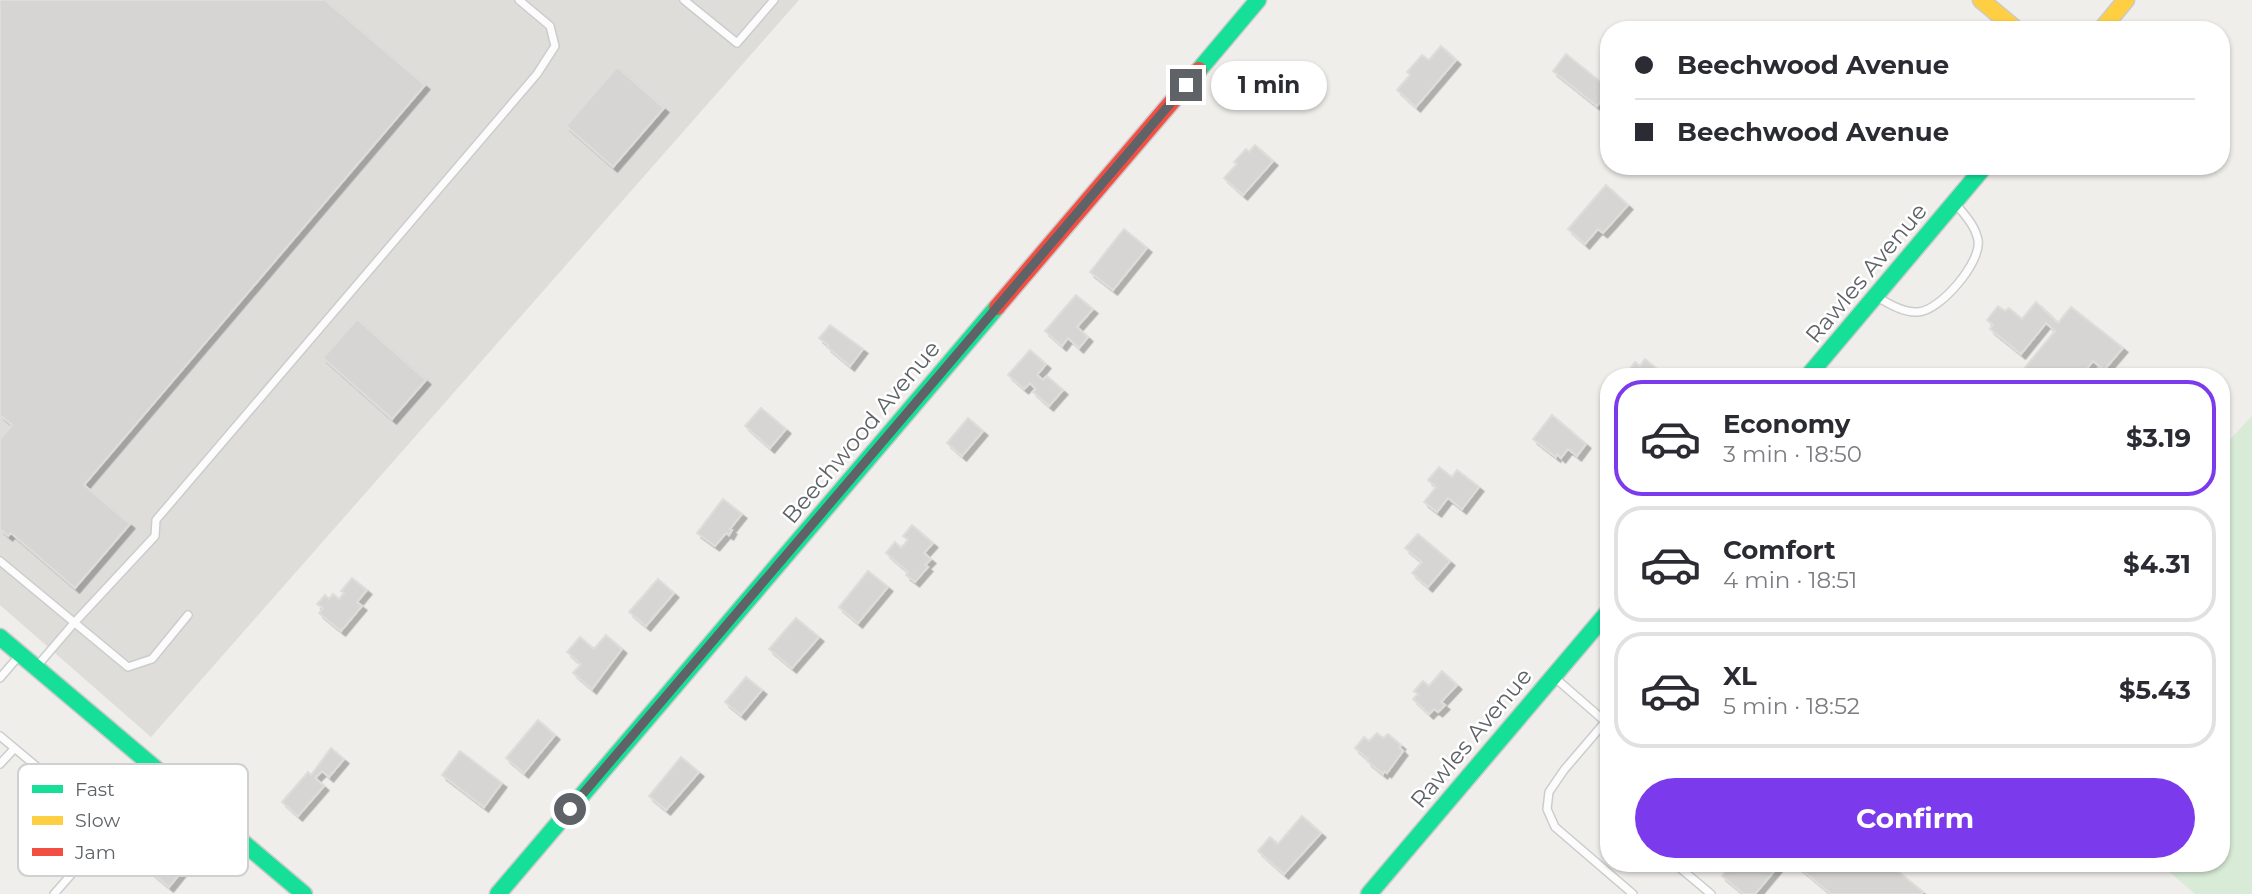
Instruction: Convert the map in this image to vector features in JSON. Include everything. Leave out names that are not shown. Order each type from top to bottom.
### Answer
[{"type":"street","name":"Beechwood Avenue","points":[[498,894],[1258,0]]},
{"type":"street","points":[[1981,0],[2006,21]]},
{"type":"street","points":[[2108,21],[2126,0]]},
{"type":"street","name":"Rawles Avenue","points":[[1815,368],[1978,175]]},
{"type":"street","name":"Rawles Avenue","points":[[1369,894],[1600,621]]},
{"type":"street","points":[[0,637],[150,764]]},
{"type":"street","points":[[248,847],[304,894]]},
{"type":"lane","points":[[36,668],[155,536],[156,520],[537,74],[555,46],[550,26],[519,0]]},
{"type":"lane","points":[[684,0],[737,43],[774,0]]},
{"type":"lane","points":[[1876,296],[1898,307],[1921,312],[1934,306],[1954,288],[1970,267],[1978,251],[1979,242],[1970,221],[1955,203]]},
{"type":"lane","points":[[0,561],[128,667],[152,659],[187,615]]},
{"type":"lane","points":[[0,678],[20,654]]},
{"type":"lane","points":[[1554,677],[1600,717]]},
{"type":"lane","points":[[1600,730],[1564,769],[1549,792],[1548,809],[1555,827],[1600,866]]},
{"type":"lane","points":[[0,736],[32,764]]},
{"type":"lane","points":[[0,764],[14,749]]},
{"type":"lane","points":[[1607,872],[1633,894]]},
{"type":"lane","points":[[1685,872],[1711,894]]},
{"type":"lane","points":[[54,894],[70,876]]},
{"type":"shaded area","points":[[0,0],[799,0],[151,737],[0,605]]},
{"type":"green space","points":[[2252,416],[2252,894],[2195,894],[2169,872],[2230,872],[2230,439]]},
{"type":"building","points":[[0,0],[325,0],[425,85],[84,485],[130,524],[75,588],[11,533],[8,536],[0,529],[0,440],[12,425],[0,415]]},
{"type":"building","points":[[1441,46],[1456,60],[1416,107],[1397,90],[1410,75],[1407,72],[1422,55],[1429,60]]},
{"type":"building","points":[[1566,54],[1600,82],[1600,102],[1597,106],[1553,71]]},
{"type":"building","points":[[617,67],[664,108],[613,167],[566,126]]},
{"type":"building","points":[[1255,145],[1273,161],[1243,195],[1224,178],[1246,149],[1249,152]]},
{"type":"building","points":[[1606,185],[1628,205],[1603,233],[1598,229],[1585,244],[1568,229]]},
{"type":"building","points":[[1124,229],[1147,248],[1113,290],[1090,272]]},
{"type":"building","points":[[1076,295],[1093,309],[1077,327],[1088,337],[1079,348],[1068,338],[1062,346],[1045,331]]},
{"type":"building","points":[[2036,302],[2058,323],[2071,307],[2123,348],[2106,368],[2093,361],[2087,368],[2025,368],[2055,331],[2046,323],[2021,354],[1990,329],[1993,325],[1987,320],[1998,306],[2005,311],[2009,308],[2022,319]]},
{"type":"building","points":[[357,319],[426,380],[392,419],[323,358]]},
{"type":"building","points":[[830,325],[863,349],[850,366],[819,338]]},
{"type":"building","points":[[1030,350],[1046,364],[1037,375],[1043,380],[1047,376],[1063,390],[1049,406],[1033,392],[1036,389],[1030,383],[1024,389],[1008,375]]},
{"type":"building","points":[[1645,359],[1656,368],[1630,368],[1635,362],[1640,366]]},
{"type":"building","points":[[761,408],[786,429],[770,448],[745,426]]},
{"type":"building","points":[[1552,415],[1586,444],[1577,456],[1568,449],[1561,458],[1557,454],[1556,457],[1533,439]]},
{"type":"building","points":[[968,418],[983,431],[962,456],[947,443]]},
{"type":"building","points":[[1439,467],[1452,477],[1457,470],[1479,487],[1462,509],[1448,498],[1437,512],[1424,502],[1436,487],[1428,480]]},
{"type":"building","points":[[723,499],[742,514],[730,529],[732,530],[729,535],[726,533],[715,546],[697,533]]},
{"type":"building","points":[[912,525],[933,543],[924,553],[931,559],[925,565],[928,567],[915,582],[906,575],[908,572],[886,553],[895,542],[901,548],[908,540],[903,536]]},
{"type":"building","points":[[1418,534],[1450,561],[1428,587],[1412,573],[1422,562],[1405,548]]},
{"type":"building","points":[[868,571],[888,587],[858,623],[839,607]]},
{"type":"building","points":[[352,578],[367,590],[357,602],[362,606],[341,631],[319,613],[323,608],[317,604],[325,595],[329,599],[333,594],[339,599],[344,593],[341,591]]},
{"type":"building","points":[[658,579],[674,593],[646,626],[629,612]]},
{"type":"building","points":[[796,618],[819,637],[792,668],[769,649]]},
{"type":"building","points":[[606,635],[622,649],[592,689],[573,673],[581,664],[567,652],[580,637],[594,649]]},
{"type":"building","points":[[1442,671],[1457,685],[1441,702],[1445,705],[1438,712],[1434,709],[1429,714],[1413,699],[1418,694],[1414,691],[1423,681],[1429,686]]},
{"type":"building","points":[[746,677],[762,690],[741,715],[725,702]]},
{"type":"building","points":[[538,720],[555,735],[524,773],[506,758]]},
{"type":"building","points":[[1377,733],[1383,738],[1388,734],[1401,745],[1399,747],[1403,751],[1387,773],[1385,771],[1383,774],[1355,748],[1364,737],[1369,741]]},
{"type":"building","points":[[331,748],[344,759],[329,777],[322,771],[315,778],[324,786],[298,816],[282,802],[308,772],[311,775]]},
{"type":"building","points":[[460,751],[502,783],[484,807],[442,775]]},
{"type":"building","points":[[681,757],[699,772],[666,810],[649,796]]},
{"type":"building","points":[[1302,816],[1321,833],[1284,874],[1258,851],[1270,837],[1278,844]]},
{"type":"building","points":[[1725,872],[1773,872],[1755,894],[1744,894],[1722,876]]},
{"type":"building","points":[[1805,872],[1899,872],[1923,892],[1921,894],[1831,894]]},
{"type":"building","points":[[156,876],[178,876],[169,887]]},
{"type":"traffic: fast","points":[[1199,70],[1258,0]]},
{"type":"traffic: fast","points":[[1815,368],[1977,175]]},
{"type":"traffic: fast","points":[[498,894],[997,307]]},
{"type":"traffic: fast","points":[[1369,894],[1600,621]]},
{"type":"traffic: fast","points":[[0,637],[150,764]]},
{"type":"traffic: fast","points":[[248,847],[304,894]]},
{"type":"traffic: slow","points":[[1981,0],[2006,21]]},
{"type":"traffic: slow","points":[[2108,21],[2126,0]]},
{"type":"traffic: jam","points":[[997,307],[1199,70]]},
{"type":"route","points":[[570,809],[1186,85]]}]
